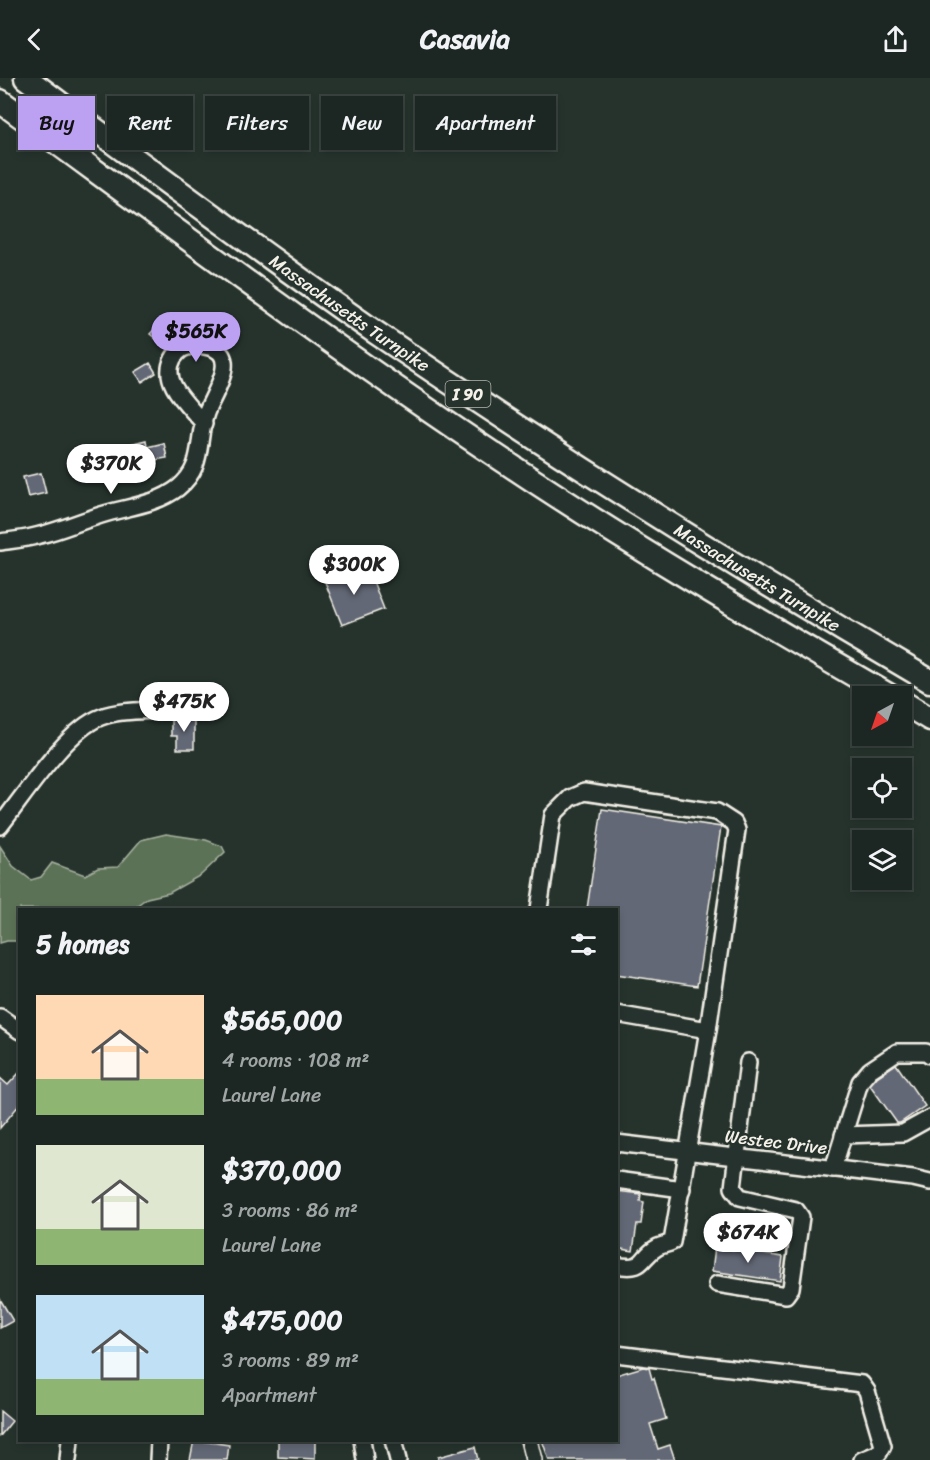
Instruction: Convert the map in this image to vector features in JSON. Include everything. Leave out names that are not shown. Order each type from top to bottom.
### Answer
[{"type":"highway","name":"Massachusetts Turnpike","points":[[26,78],[210,215],[482,404],[646,510],[930,681]]},
{"type":"highway","name":"Massachusetts Turnpike","points":[[0,101],[348,356],[506,463],[657,558],[873,686]]},
{"type":"highway","points":[[912,708],[930,719]]},
{"type":"street","points":[[0,542],[41,535],[94,517],[154,501],[171,493],[185,482],[195,468],[208,408],[222,377],[224,363],[217,350],[211,347],[195,346],[181,350],[176,355],[170,365],[169,377],[176,391],[204,424]]},
{"type":"street","points":[[0,826],[56,754],[81,729],[101,717],[123,712],[161,710]]},
{"type":"street","points":[[539,908],[553,814],[570,798],[584,792],[717,812],[734,823],[737,830],[708,1029],[672,1242],[656,1248],[644,1261],[630,1268],[618,1265]]},
{"type":"street","points":[[618,1014],[708,1029]]},
{"type":"street","points":[[0,1017],[18,1030]]},
{"type":"street","points":[[833,1169],[860,1082],[870,1070],[897,1053],[926,1052],[930,1055]]},
{"type":"street","points":[[717,1284],[786,1294],[791,1288],[801,1217],[796,1210],[740,1197],[733,1188],[748,1062]]},
{"type":"street","points":[[843,1135],[903,1134],[930,1118]]},
{"type":"street","name":"Westec Drive","points":[[618,1143],[930,1182]]},
{"type":"street","points":[[618,1180],[682,1189]]},
{"type":"street","points":[[618,1354],[862,1383],[867,1391],[883,1446],[879,1453],[862,1460]]},
{"type":"street","points":[[68,1460],[70,1442]]},
{"type":"street","points":[[158,1460],[159,1442]]},
{"type":"street","points":[[362,1442],[365,1460]]},
{"type":"street","points":[[394,1442],[398,1460]]},
{"type":"street","points":[[530,1442],[534,1460]]},
{"type":"green space","points":[[166,834],[206,840],[222,846],[225,852],[201,875],[169,893],[147,898],[133,908],[18,908],[18,941],[0,943],[0,846],[13,866],[31,880],[41,877],[52,863],[85,875],[98,868],[118,867],[141,840]]},
{"type":"building","points":[[166,317],[176,327],[171,333],[174,335],[164,346],[150,334]]},
{"type":"building","points":[[150,363],[156,373],[142,382],[135,372]]},
{"type":"building","points":[[146,440],[147,447],[164,443],[167,458],[137,463],[136,457],[128,459],[127,456],[123,457],[121,446]]},
{"type":"building","points":[[41,473],[46,493],[28,497],[23,477]]},
{"type":"building","points":[[367,566],[384,609],[342,625],[325,582]]},
{"type":"building","points":[[194,719],[194,749],[177,749],[177,736],[171,736],[171,720]]},
{"type":"building","points":[[602,809],[721,827],[697,986],[618,974],[618,908],[587,908]]},
{"type":"building","points":[[896,1064],[925,1106],[900,1123],[897,1123],[870,1085],[877,1077]]},
{"type":"building","points":[[18,1074],[18,1106],[0,1128],[0,1078],[8,1085]]},
{"type":"building","points":[[618,1191],[641,1194],[640,1201],[644,1202],[641,1224],[637,1224],[633,1251],[618,1248]]},
{"type":"building","points":[[715,1247],[783,1257],[780,1281],[712,1271]]},
{"type":"building","points":[[0,1299],[13,1321],[0,1328]]},
{"type":"building","points":[[643,1367],[649,1368],[666,1419],[650,1424],[658,1449],[670,1445],[675,1460],[549,1460],[543,1442],[618,1442],[618,1374]]},
{"type":"building","points":[[0,1411],[12,1421],[0,1436]]},
{"type":"building","points":[[194,1442],[229,1445],[227,1460],[190,1460]]},
{"type":"building","points":[[278,1442],[315,1442],[315,1459],[278,1457]]},
{"type":"building","points":[[475,1447],[478,1460],[438,1460],[438,1457]]}]
